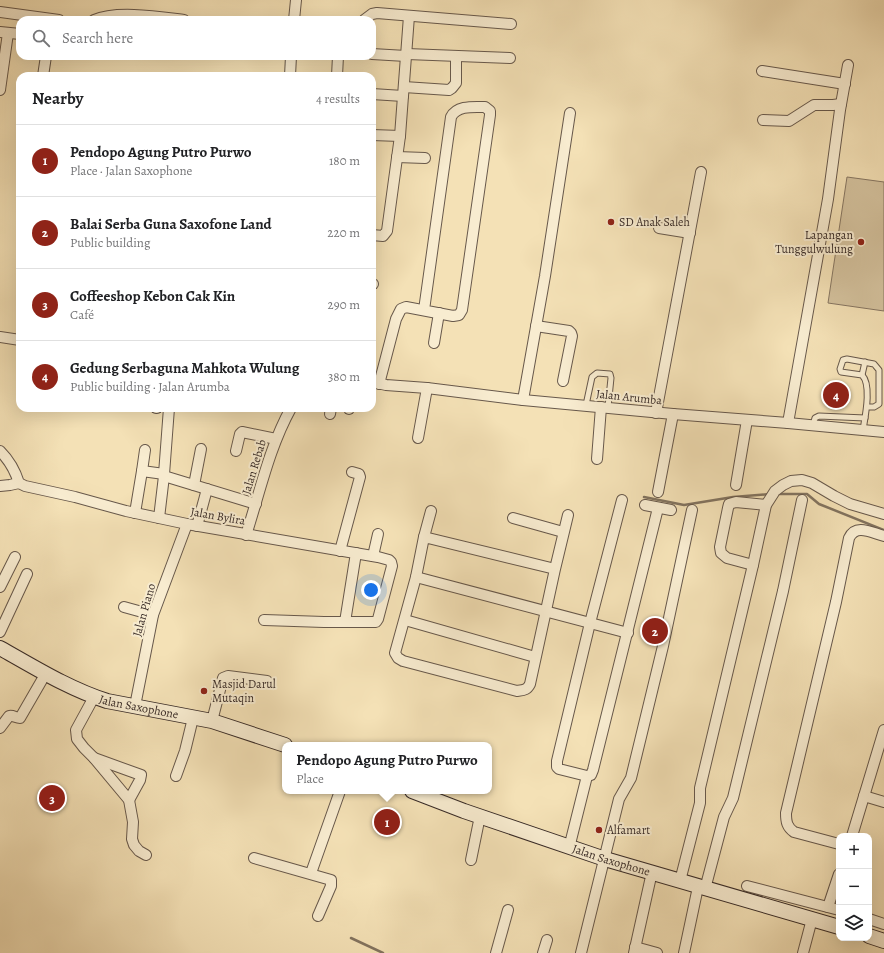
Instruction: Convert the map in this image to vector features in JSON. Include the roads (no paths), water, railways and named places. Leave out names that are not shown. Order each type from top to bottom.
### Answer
[{"type":"main road","name":"Jalan Saxophone","points":[[0,648],[94,697],[107,701],[212,721],[282,744]]},
{"type":"main road","name":"Jalan Saxophone","points":[[420,794],[569,848],[701,888],[836,926]]},
{"type":"main road","points":[[872,937],[884,940]]},
{"type":"street","points":[[294,16],[296,0]]},
{"type":"street","points":[[0,12],[27,16]]},
{"type":"street","points":[[370,16],[374,13],[511,24]]},
{"type":"street","points":[[108,16],[119,16]]},
{"type":"street","points":[[376,235],[383,236],[387,231],[400,136],[409,16]]},
{"type":"street","points":[[0,90],[4,32],[16,34]]},
{"type":"street","points":[[376,54],[510,58]]},
{"type":"street","points":[[376,94],[404,91],[449,90],[456,83],[456,56]]},
{"type":"street","points":[[44,72],[45,60]]},
{"type":"street","points":[[290,72],[291,60]]},
{"type":"street","points":[[337,72],[338,60]]},
{"type":"street","points":[[788,423],[828,199],[838,123],[848,65]]},
{"type":"street","points":[[762,71],[845,84]]},
{"type":"street","points":[[763,120],[789,121],[814,106],[834,105],[841,107]]},
{"type":"street","points":[[376,383],[398,311],[400,309],[406,307],[455,316],[462,310],[490,115],[488,108],[485,107],[461,108],[451,117],[424,310]]},
{"type":"street","points":[[522,400],[546,276],[570,113]]},
{"type":"street","points":[[376,137],[400,136]]},
{"type":"street","points":[[397,157],[425,158]]},
{"type":"street","points":[[656,413],[701,172]]},
{"type":"street","points":[[660,228],[690,233]]},
{"type":"street","points":[[434,343],[439,313]]},
{"type":"street","points":[[536,326],[569,330],[571,333],[572,336],[563,381]]},
{"type":"street","points":[[0,337],[16,339]]},
{"type":"street","name":"Jalan Arumba","points":[[376,383],[522,400],[586,405],[656,413],[884,432]]},
{"type":"street","points":[[418,438],[427,388]]},
{"type":"street","points":[[597,459],[605,407]]},
{"type":"street","points":[[159,518],[169,412]]},
{"type":"street","name":"Jalan Rebab","points":[[246,535],[268,462],[288,412]]},
{"type":"street","points":[[658,492],[673,414]]},
{"type":"street","points":[[736,485],[747,420]]},
{"type":"street","points":[[236,451],[240,434],[242,432],[276,439]]},
{"type":"street","points":[[194,485],[201,449]]},
{"type":"street","points":[[135,513],[144,450]]},
{"type":"street","name":"Jalan Bylira","points":[[0,451],[15,471],[11,484],[75,497],[135,513],[192,525],[308,544],[389,560],[392,564],[377,620],[374,622],[345,622]]},
{"type":"street","points":[[142,471],[164,475],[256,504]]},
{"type":"street","points":[[340,551],[360,477],[358,474],[352,472]]},
{"type":"street","points":[[680,881],[700,803],[700,788],[770,499],[783,485],[791,481],[802,480],[812,483],[850,504],[884,514]]},
{"type":"street","name":"Jalan Piano","points":[[135,706],[153,614],[207,489]]},
{"type":"street","points":[[754,565],[727,558],[721,553],[720,547],[728,508],[729,504],[736,502],[770,499]]},
{"type":"street","points":[[622,500],[590,623],[556,764],[560,769],[587,776],[591,775],[594,770],[658,508]]},
{"type":"street","points":[[684,953],[701,888],[724,817],[733,798],[802,500]]},
{"type":"street","points":[[645,505],[671,510]]},
{"type":"street","points":[[581,953],[619,799],[628,785],[633,771],[664,646],[692,510]]},
{"type":"street","points":[[431,511],[416,577],[395,653],[402,661],[517,691],[528,688],[530,684],[568,515]]},
{"type":"street","points":[[513,518],[563,532]]},
{"type":"street","points":[[836,843],[794,832],[786,823],[786,813],[836,602],[849,538],[853,532],[861,530],[884,536]]},
{"type":"street","points":[[373,556],[378,534]]},
{"type":"street","points":[[424,537],[555,569]]},
{"type":"street","points":[[264,620],[345,622],[356,553]]},
{"type":"street","points":[[0,586],[15,557]]},
{"type":"street","points":[[0,632],[27,574]]},
{"type":"street","points":[[416,577],[628,633]]},
{"type":"street","points":[[124,608],[153,614]]},
{"type":"street","points":[[405,620],[535,657]]},
{"type":"street","points":[[0,728],[9,716],[12,715],[20,718],[46,673]]},
{"type":"street","points":[[212,721],[223,678],[228,676],[267,681]]},
{"type":"street","points":[[94,697],[76,730],[76,736],[78,741],[129,800],[133,822],[132,839],[134,845],[139,851],[146,855]]},
{"type":"street","points":[[176,776],[185,751],[193,718]]},
{"type":"street","points":[[853,833],[884,730]]},
{"type":"street","points":[[94,758],[141,775],[140,780],[129,800]]},
{"type":"street","points":[[569,848],[587,776]]},
{"type":"street","points":[[311,873],[339,794]]},
{"type":"street","points":[[864,796],[884,802]]},
{"type":"street","points":[[472,860],[480,816]]},
{"type":"street","points":[[254,858],[311,873],[331,880],[331,886],[318,916]]},
{"type":"street","points":[[652,872],[635,950],[657,953]]},
{"type":"street","points":[[828,907],[836,883]]},
{"type":"street","points":[[747,886],[836,909]]},
{"type":"street","points":[[496,953],[508,910]]},
{"type":"street","points":[[803,953],[812,919]]},
{"type":"street","points":[[872,920],[884,924]]},
{"type":"street","points":[[544,953],[547,940]]},
{"type":"lane","points":[[862,375],[841,372],[841,363],[845,359],[865,362],[878,367],[880,374],[879,404],[874,407],[867,407]]},
{"type":"lane","points":[[863,430],[867,407],[866,381],[862,375],[865,362]]},
{"type":"lane","points":[[586,405],[592,377],[597,373],[606,373],[610,374],[611,378],[605,407]]},
{"type":"lane","points":[[813,425],[815,418],[819,416],[865,418]]},
{"type":"waterway","points":[[644,497],[684,505],[733,497],[770,494]]},
{"type":"waterway","points":[[777,494],[807,494],[819,504],[884,530]]},
{"type":"waterway","points":[[351,938],[383,953]]},
{"type":"place","name":"SD Anak Saleh","points":[[611,222]]},
{"type":"place","name":"Lapangan Tunggulwulung","points":[[861,242]]},
{"type":"place","name":"Gedung Serbaguna Mahkota Wulung","points":[[836,395]]},
{"type":"place","name":"Balai Serba Guna Saxofone Land","points":[[655,631]]},
{"type":"place","name":"Masjid Darul Mutaqin","points":[[204,691]]},
{"type":"place","name":"Coffeeshop Kebon Cak Kin","points":[[52,798]]},
{"type":"place","name":"Pendopo Agung Putro Purwo","points":[[387,822]]},
{"type":"place","name":"Alfamart","points":[[599,830]]}]
